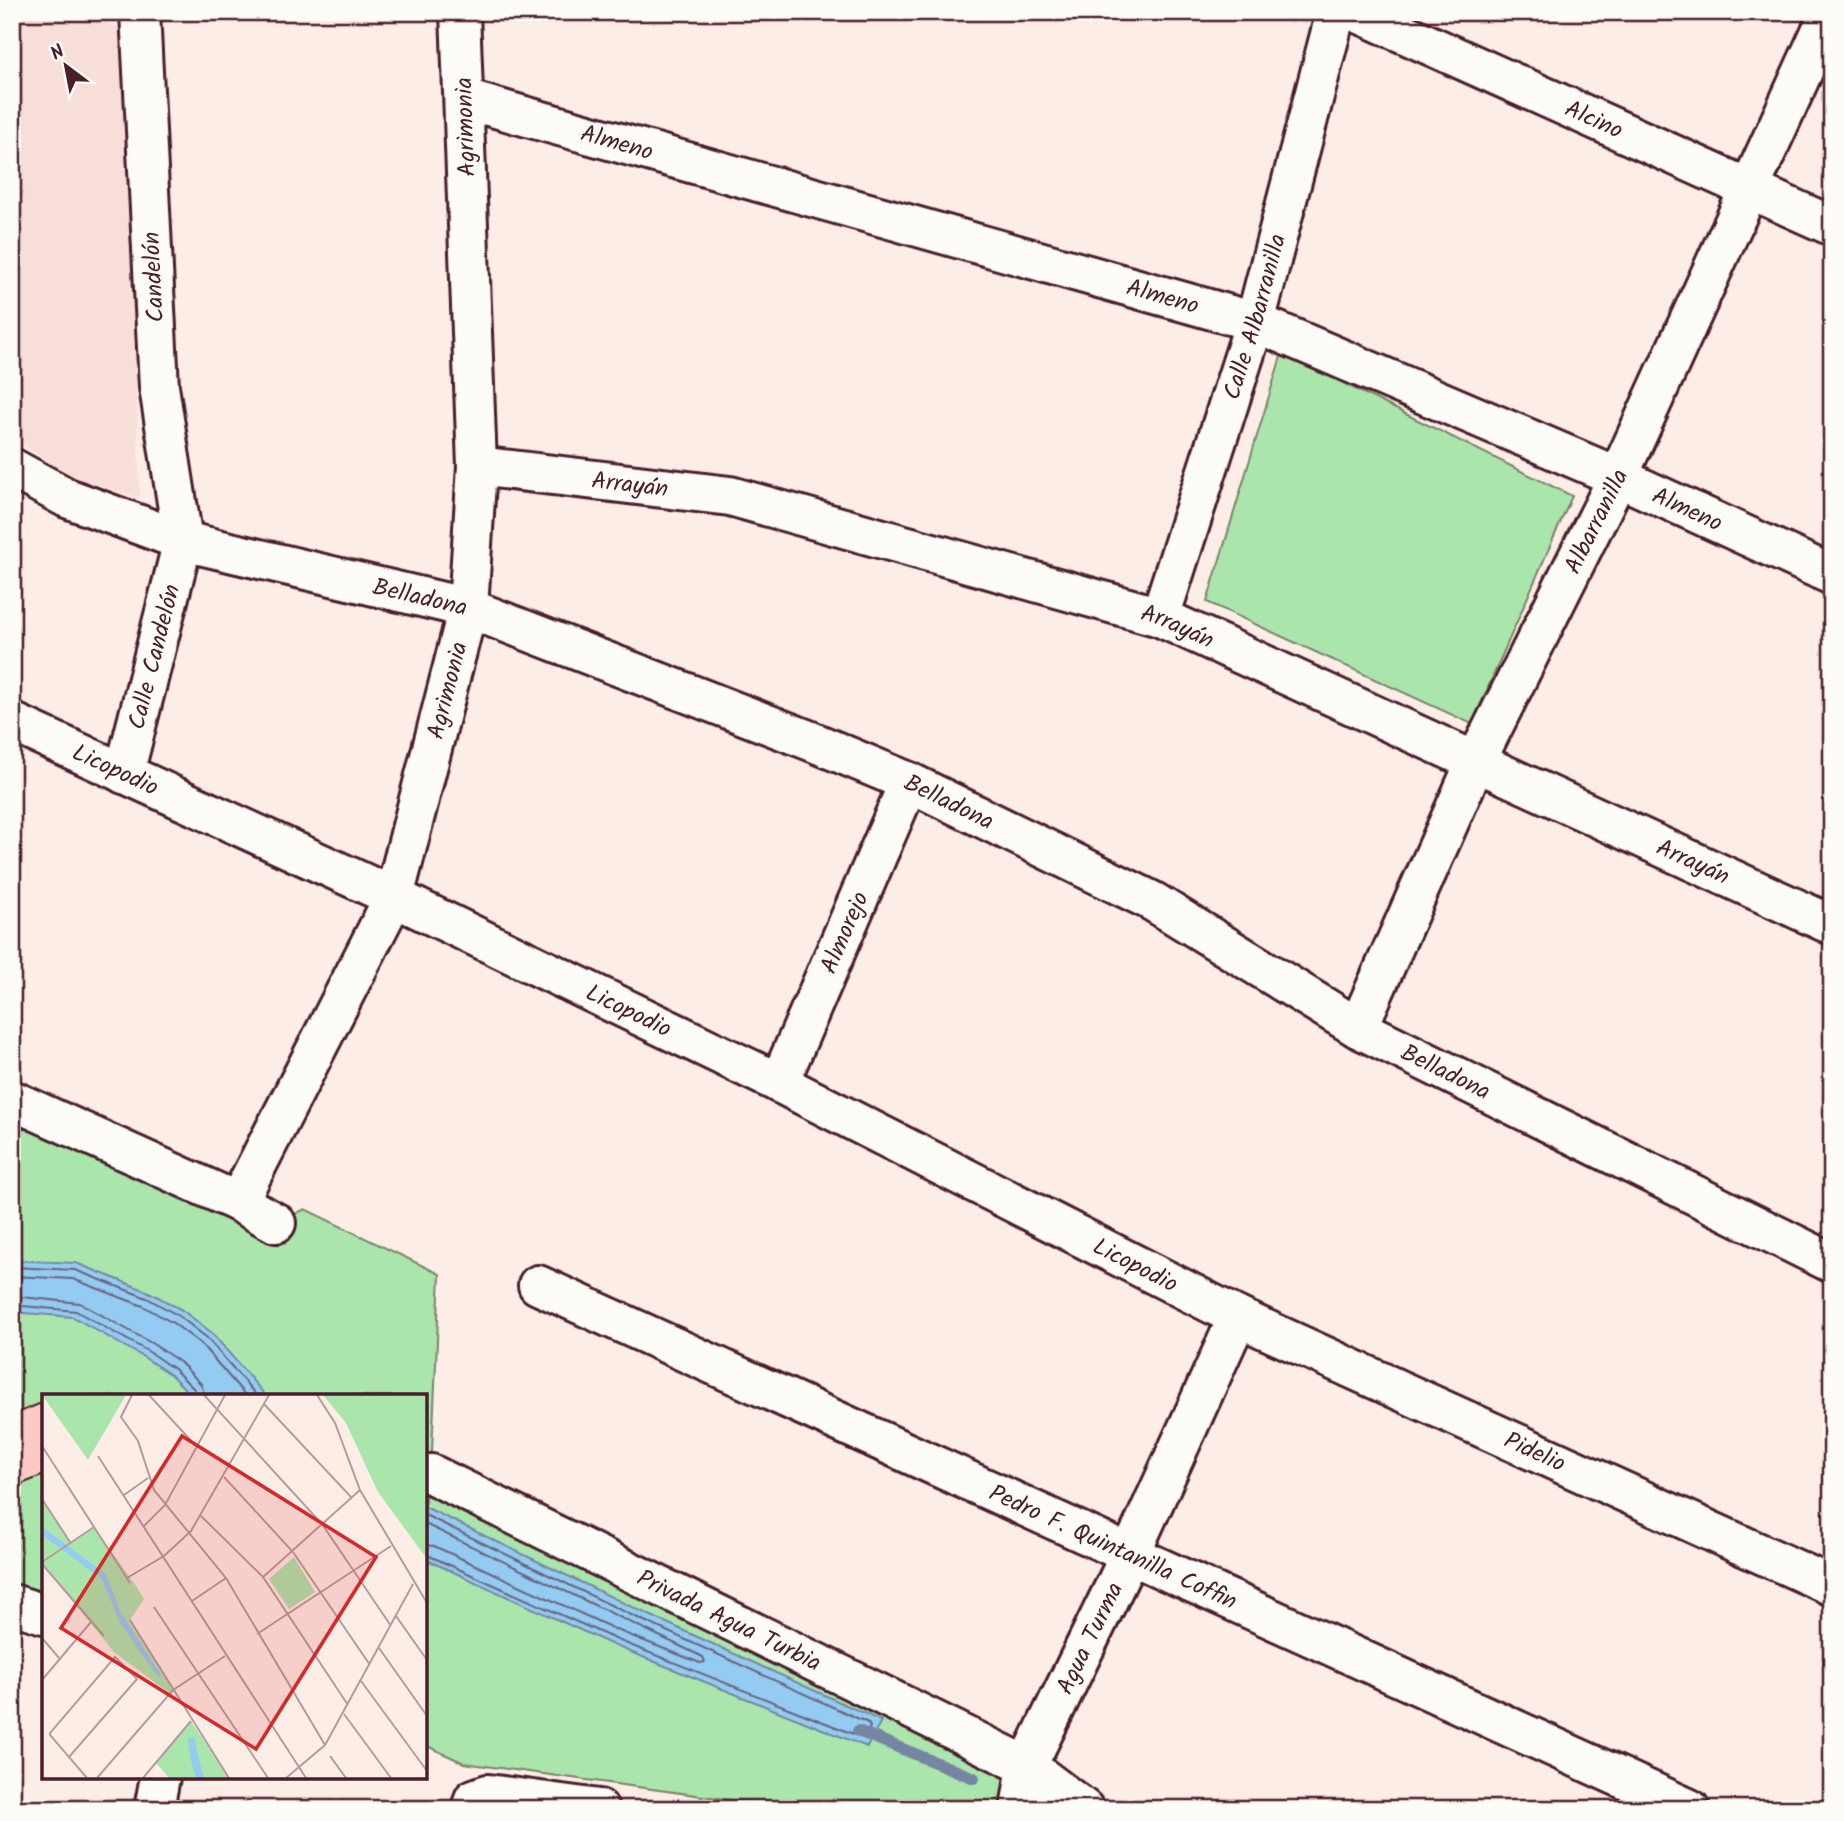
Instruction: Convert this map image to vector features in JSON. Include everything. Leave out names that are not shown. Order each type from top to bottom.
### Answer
[{"type":"street","name":"Candelón","points":[[140,12],[159,387],[183,541]]},
{"type":"street","name":"Agrimonia","points":[[238,1202],[394,897],[468,608],[477,466],[460,12]]},
{"type":"street","name":"Calle Albarranilla","points":[[1160,617],[1255,322],[1336,12]]},
{"type":"street","name":"Alcino","points":[[1356,12],[1832,226]]},
{"type":"street","name":"Albarranilla","points":[[1358,1027],[1476,761],[1618,477],[1830,12]]},
{"type":"street","name":"Almeno","points":[[464,99],[1255,322],[1618,477],[1832,575]]},
{"type":"street","name":"Arrayán","points":[[477,466],[730,496],[1160,617],[1832,925]]},
{"type":"street","name":"Belladona","points":[[12,468],[67,498],[183,541],[468,608],[799,736],[909,782],[1153,901],[1358,1027],[1832,1263]]},
{"type":"street","name":"Calle Candelón","points":[[124,774],[183,541]]},
{"type":"street","name":"Licopodio","points":[[12,722],[394,897],[779,1083],[1238,1317]]},
{"type":"street","name":"Almorejo","points":[[779,1083],[909,782]]},
{"type":"street","points":[[12,1100],[238,1202],[276,1223]]},
{"type":"street","name":"Pedro F. Quintanilla Coffin","points":[[538,1285],[1690,1809]]},
{"type":"street","name":"Agua Turma","points":[[1020,1809],[1027,1766],[1130,1555],[1238,1317]]},
{"type":"street","name":"Pidelio","points":[[1238,1317],[1832,1586]]},
{"type":"street","name":"Privada Agua Turbia","points":[[431,1474],[1027,1766],[1084,1809]]},
{"type":"street","points":[[12,1604],[42,1613]]},
{"type":"street","points":[[155,1809],[160,1779]]},
{"type":"street","points":[[472,1804],[488,1794],[599,1809]]},
{"type":"shaded area","points":[[12,12],[64,12],[123,28],[140,498],[68,475],[12,437]]},
{"type":"green space","points":[[1282,353],[1572,496],[1472,724],[1207,602]]},
{"type":"green space","points":[[12,1101],[276,1223],[305,1209],[440,1274],[431,1474],[1027,1766],[1008,1809],[782,1807],[464,1763],[427,1746],[427,1394],[42,1394],[42,1613],[12,1604]]},
{"type":"water","points":[[12,1260],[76,1263],[149,1292],[182,1310],[212,1333],[264,1394],[190,1394],[171,1375],[73,1317],[12,1312]]},
{"type":"water","points":[[427,1508],[632,1607],[881,1721],[867,1747],[613,1645],[427,1560]]},
{"type":"building","points":[[42,1403],[42,1476],[12,1488],[12,1415]]},
{"type":"waterway","points":[[858,1731],[974,1778]]}]
